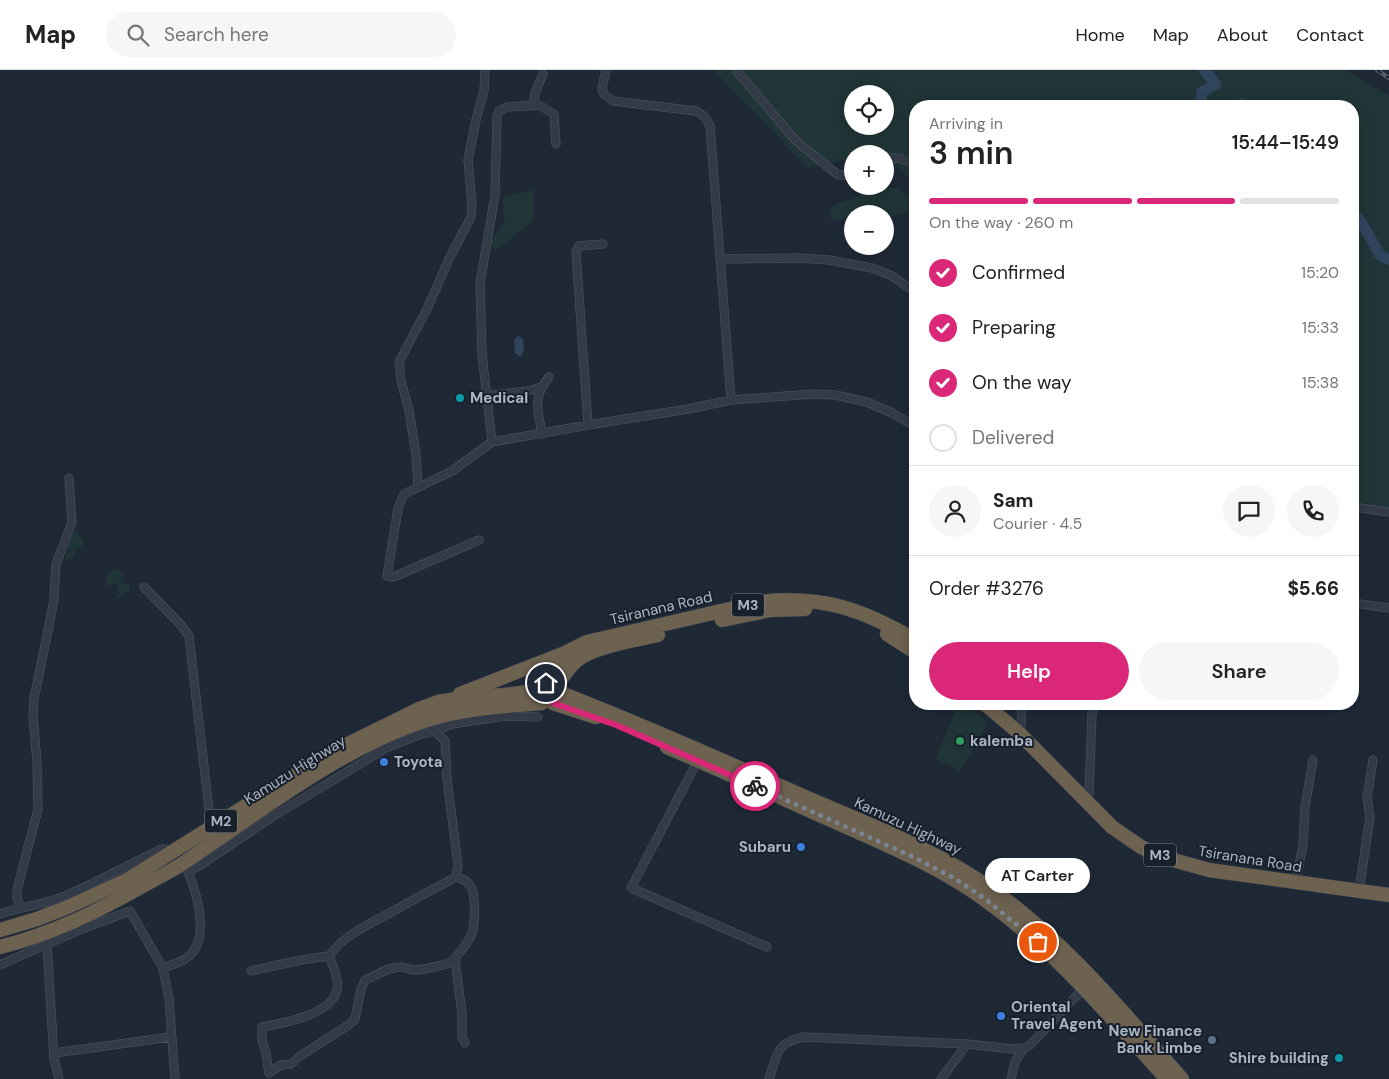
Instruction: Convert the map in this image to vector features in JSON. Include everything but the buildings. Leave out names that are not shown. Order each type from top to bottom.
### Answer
[{"type":"highway","name":"Tsiranana Road","points":[[547,697],[567,652],[587,642],[760,602],[785,599],[818,601],[843,606],[866,614],[909,637]]},
{"type":"highway","name":"Tsiranana Road","points":[[547,697],[576,660],[584,655],[674,631],[770,610],[794,608],[846,617],[885,633],[909,648]]},
{"type":"highway","points":[[438,702],[567,652]]},
{"type":"highway","name":"Kamuzu Highway","points":[[0,947],[43,934],[108,906],[186,867],[292,789],[339,760],[426,720],[438,702],[469,697],[504,695],[547,697],[703,752],[914,845],[957,866],[990,888],[1034,922],[1069,953],[1182,1079]]},
{"type":"highway","name":"Kamuzu Highway","points":[[0,930],[37,919],[127,880],[334,752],[441,716],[547,697],[698,760],[909,855],[952,877],[984,898],[1026,931],[1060,962],[1167,1079]]},
{"type":"highway","name":"Tsiranana Road","points":[[992,710],[1019,733],[1112,827],[1141,847],[1186,864],[1209,870],[1389,895]]},
{"type":"highway","name":"Tsiranana Road","points":[[1004,710],[1113,818],[1137,835],[1169,851],[1206,861],[1297,876],[1389,888]]},
{"type":"street","points":[[418,487],[411,419],[401,381],[399,362],[427,309],[449,258],[471,217],[472,205],[468,160],[484,91],[485,70]]},
{"type":"street","points":[[606,70],[602,89],[604,94],[613,101],[696,111],[710,126],[731,400]]},
{"type":"street","points":[[736,70],[796,141],[838,174],[844,175]]},
{"type":"street","points":[[533,104],[535,93],[543,74]]},
{"type":"street","points":[[492,442],[482,354],[480,272],[492,220],[498,112],[502,109],[533,104],[539,105],[554,114],[556,144]]},
{"type":"street","points":[[894,158],[909,162]]},
{"type":"street","points":[[588,425],[576,252],[579,246],[603,244]]},
{"type":"street","points":[[720,259],[798,258],[837,262],[872,268],[892,276],[909,288]]},
{"type":"street","points":[[486,396],[528,391],[540,387],[549,377]]},
{"type":"street","points":[[540,387],[538,403],[542,434]]},
{"type":"street","points":[[479,540],[396,576],[388,576],[387,572],[399,503],[404,494],[452,470],[492,442],[731,400],[813,394],[835,395],[867,402],[909,423]]},
{"type":"street","points":[[20,907],[17,890],[38,809],[37,762],[33,716],[34,698],[54,599],[56,564],[72,522],[69,478]]},
{"type":"street","points":[[1359,508],[1389,512]]},
{"type":"street","points":[[144,587],[181,625],[188,636],[211,827]]},
{"type":"street","points":[[1359,604],[1389,608]]},
{"type":"street","points":[[1021,725],[1022,710]]},
{"type":"street","points":[[1089,794],[1093,710]]},
{"type":"street","points":[[426,720],[445,741],[447,779],[458,865],[456,877]]},
{"type":"street","points":[[698,760],[631,888],[767,947]]},
{"type":"street","points":[[1297,876],[1302,853],[1305,807],[1313,760]]},
{"type":"street","points":[[1360,884],[1370,817],[1367,798],[1373,760]]},
{"type":"street","points":[[0,914],[20,907],[58,899],[162,849],[175,851],[186,867],[198,903],[200,932],[197,946],[192,953],[185,959],[163,968]]},
{"type":"street","points":[[251,972],[285,962],[329,956],[345,940],[370,924],[456,877],[462,878],[470,885],[473,893],[474,918],[472,932],[469,940],[455,959],[447,964],[418,970],[402,967],[388,969],[365,980],[360,989],[355,1019],[291,1064],[281,1066],[269,1073],[262,1041],[262,1027],[308,1015],[321,1010],[333,1000],[337,988],[335,971],[329,956]]},
{"type":"street","points":[[0,965],[82,929],[130,911],[163,968],[169,998],[175,1079]]},
{"type":"street","points":[[47,944],[54,1053],[59,1079]]},
{"type":"street","points":[[455,959],[462,1014],[462,1037],[465,1043]]},
{"type":"street","points":[[769,1079],[779,1050],[784,1044],[792,1039],[804,1037],[967,1044],[1012,1049],[1024,1048],[1030,1045],[1084,988]]},
{"type":"street","points":[[54,1053],[172,1038]]},
{"type":"street","points":[[941,1079],[967,1044]]},
{"type":"street","points":[[1011,1079],[1015,1062],[1024,1048]]},
{"type":"green space","points":[[713,70],[1346,70],[1389,96],[1389,515],[1359,509],[1359,100],[909,100],[909,178],[894,164],[894,145],[844,145],[844,161],[808,168]]},
{"type":"green space","points":[[894,188],[897,188],[909,195],[909,214],[894,215],[894,205],[844,205],[844,220],[831,221],[831,207],[859,195],[894,195]]},
{"type":"green space","points":[[533,190],[533,219],[507,242],[497,249],[493,248],[491,241],[505,222],[503,197]]},
{"type":"green space","points":[[71,531],[77,531],[84,542],[82,548],[78,547],[74,550],[74,557],[65,559],[66,554],[71,552],[71,550],[66,549],[68,544],[66,542]]},
{"type":"green space","points":[[115,569],[123,573],[123,577],[119,582],[130,585],[129,592],[122,593],[121,597],[118,598],[116,595],[119,593],[116,583],[107,586],[107,573]]},
{"type":"green space","name":"kalemba","points":[[956,710],[973,710],[988,723],[960,771],[936,759]]},
{"type":"water","points":[[518,336],[523,339],[524,351],[520,357],[515,353],[514,340]]},
{"type":"waterway","points":[[1201,100],[1202,92],[1216,84],[1204,70]]},
{"type":"waterway","points":[[1359,219],[1380,255],[1389,260]]},
{"type":"railway","points":[[1377,70],[1389,78]]},
{"type":"way so far","points":[[755,786],[909,855],[952,877],[984,898],[1038,942]]},
{"type":"place","name":"Medical","points":[[460,398]]},
{"type":"place","name":"kalemba","points":[[960,741]]},
{"type":"place","name":"Toyota","points":[[384,762]]},
{"type":"place","name":"Subaru","points":[[801,847]]},
{"type":"place","name":"AT Carter","points":[[1038,942]]},
{"type":"place","name":"Oriental Travel Agent","points":[[1001,1016]]},
{"type":"place","name":"New Finance Bank Limbe","points":[[1212,1040]]},
{"type":"place","name":"Shire building","points":[[1339,1058]]},
{"type":"route","points":[[546,683],[556,687],[558,692],[558,697],[553,703],[616,725],[755,786]]}]
